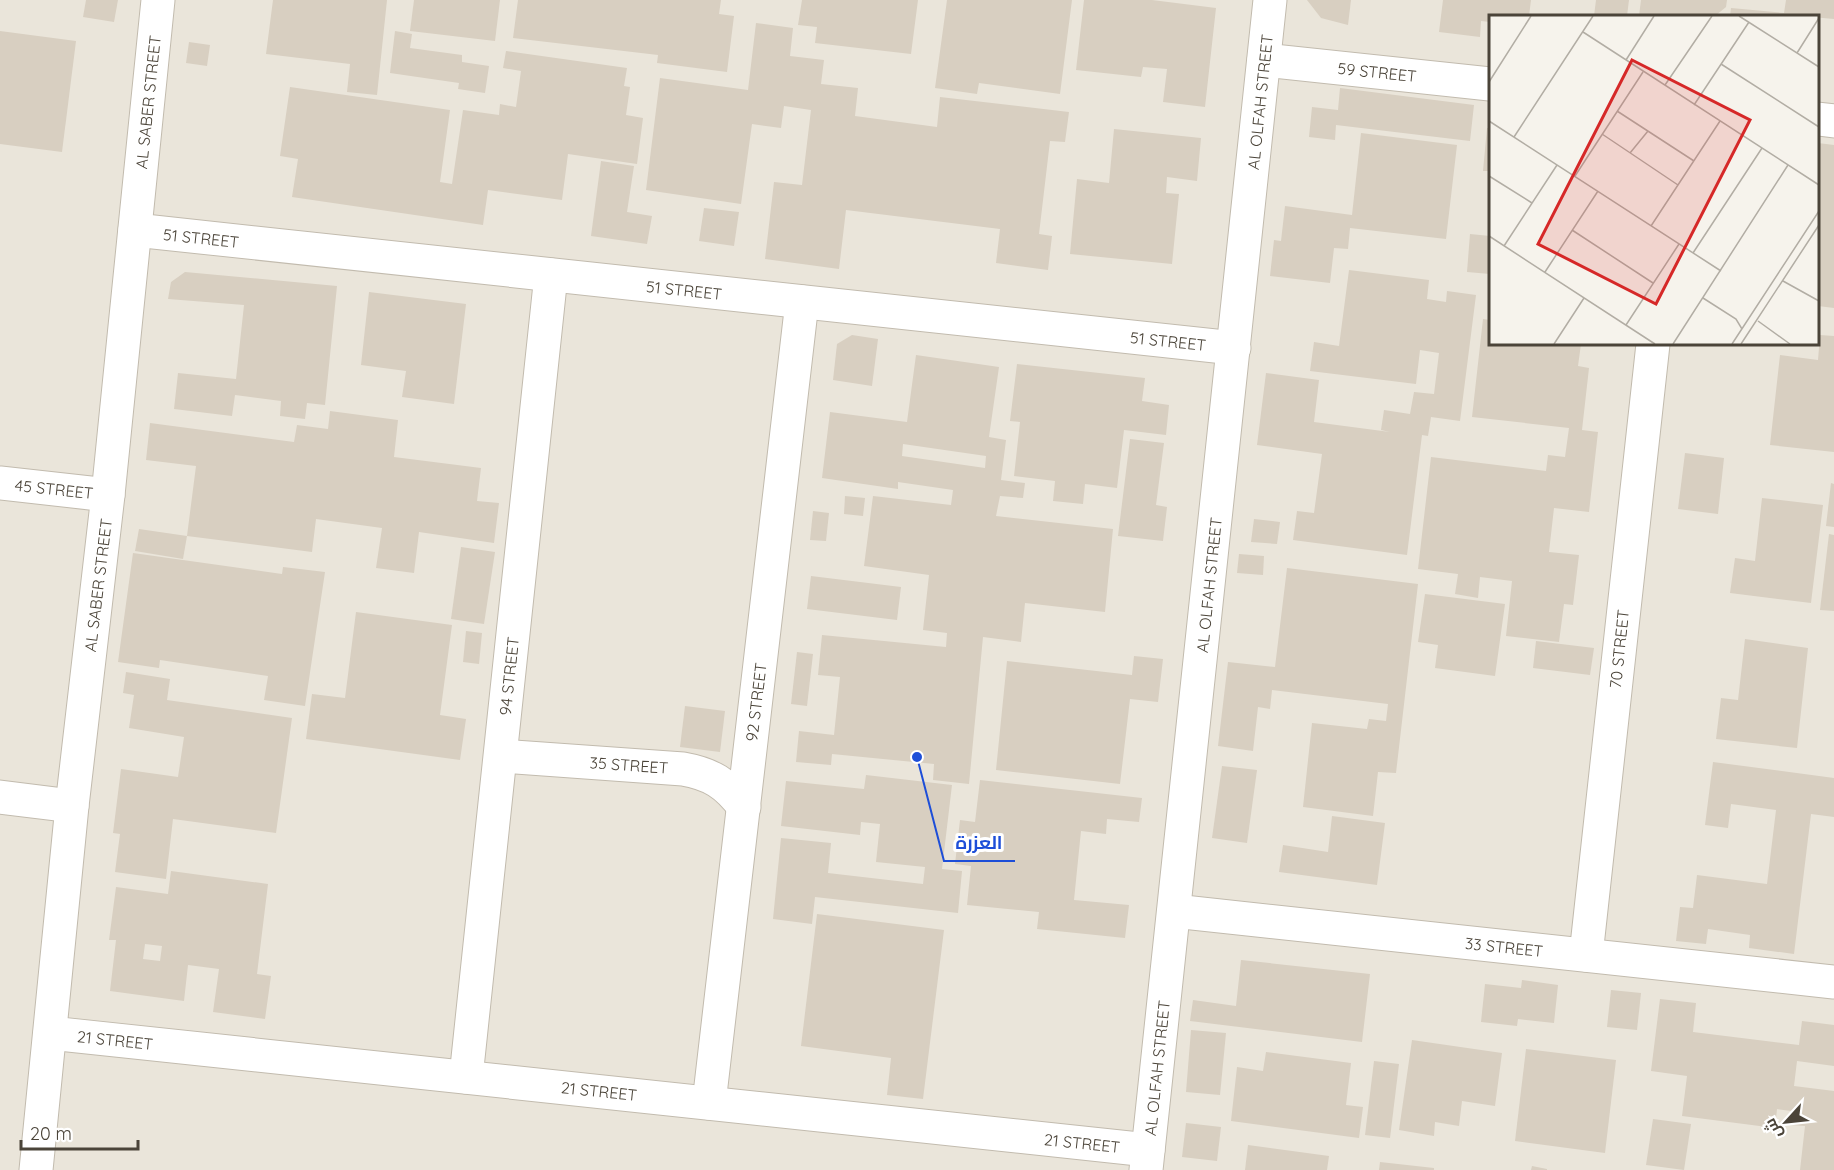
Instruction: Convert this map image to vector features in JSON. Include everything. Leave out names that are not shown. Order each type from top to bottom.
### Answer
[{"type":"street","name":"AL SABER STREET","points":[[36,1170],[72,806],[108,495],[158,0]]},
{"type":"street","name":"AL OLFAH STREET","points":[[1147,1160],[1270,0]]},
{"type":"street","name":"59 STREET","points":[[1264,60],[1489,84]]},
{"type":"street","points":[[1819,119],[1834,121]]},
{"type":"street","name":"51 STREET","points":[[135,230],[1234,348]]},
{"type":"street","name":"94 STREET","points":[[466,1077],[551,275]]},
{"type":"street","name":"92 STREET","points":[[709,1103],[802,302]]},
{"type":"street","name":"70 STREET","points":[[1586,955],[1653,345]]},
{"type":"street","name":"45 STREET","points":[[0,483],[108,495]]},
{"type":"street","name":"35 STREET","points":[[501,756],[701,772],[732,791],[744,807]]},
{"type":"street","points":[[0,797],[72,806]]},
{"type":"street","name":"33 STREET","points":[[1174,911],[1834,982]]},
{"type":"street","name":"21 STREET","points":[[50,1033],[709,1103],[1147,1160]]},
{"type":"shaded area","points":[[0,0],[1834,0],[1834,1170],[0,1170]]},
{"type":"building","points":[[86,0],[118,0],[114,22],[83,17]]},
{"type":"building","points":[[273,0],[387,0],[377,95],[347,92],[350,64],[266,54]]},
{"type":"building","points":[[414,0],[500,0],[495,41],[410,31]]},
{"type":"building","points":[[518,0],[721,0],[719,14],[734,16],[727,72],[657,63],[658,55],[513,38]]},
{"type":"building","points":[[802,0],[918,0],[911,54],[815,43],[817,27],[798,25]]},
{"type":"building","points":[[947,0],[1072,0],[1060,94],[979,83],[977,94],[935,88]]},
{"type":"building","points":[[1084,0],[1152,0],[1216,8],[1205,107],[1163,102],[1167,69],[1143,67],[1141,77],[1076,70]]},
{"type":"building","points":[[1307,0],[1351,0],[1348,25],[1321,18]]},
{"type":"building","points":[[1443,0],[1531,0],[1529,15],[1489,15],[1489,22],[1481,21],[1480,37],[1439,32]]},
{"type":"building","points":[[1596,0],[1629,0],[1627,15],[1594,15]]},
{"type":"building","points":[[1641,0],[1727,0],[1726,7],[1716,15],[1639,15]]},
{"type":"building","points":[[1786,0],[1834,0],[1834,19],[1819,18],[1819,15],[1730,15],[1731,8],[1784,13]]},
{"type":"building","points":[[756,23],[793,28],[790,56],[824,60],[821,84],[858,88],[855,116],[937,127],[940,97],[1069,112],[1065,142],[1050,141],[1039,234],[1052,236],[1048,270],[996,263],[1000,229],[846,210],[839,269],[765,259],[774,182],[802,185],[811,110],[784,106],[781,128],[752,124],[741,204],[646,190],[660,78],[748,90]]},
{"type":"building","points":[[0,31],[76,41],[62,152],[0,144]]},
{"type":"building","points":[[395,31],[412,34],[410,48],[462,55],[462,62],[489,66],[485,93],[458,89],[459,83],[390,73]]},
{"type":"building","points":[[189,42],[210,45],[207,66],[186,63]]},
{"type":"building","points":[[506,51],[627,68],[624,86],[630,87],[626,115],[643,118],[637,164],[568,154],[562,200],[488,190],[483,225],[292,197],[298,159],[280,156],[290,87],[450,110],[440,182],[452,184],[463,110],[499,115],[500,104],[516,107],[521,71],[503,68]]},
{"type":"building","points":[[1340,88],[1474,105],[1470,141],[1336,125],[1335,140],[1309,137],[1312,107],[1338,110]]},
{"type":"building","points":[[1487,128],[1489,128],[1489,171],[1483,171]]},
{"type":"building","points":[[1114,129],[1201,138],[1197,181],[1167,177],[1166,193],[1179,194],[1172,264],[1070,254],[1077,179],[1109,183]]},
{"type":"building","points":[[1361,133],[1457,145],[1446,239],[1350,228],[1348,249],[1334,248],[1330,283],[1270,276],[1274,240],[1281,241],[1285,206],[1352,215]]},
{"type":"building","points":[[1819,143],[1834,145],[1834,308],[1819,306]]},
{"type":"building","points":[[601,161],[634,166],[627,212],[652,216],[647,244],[591,236]]},
{"type":"building","points":[[704,208],[739,212],[734,246],[699,241]]},
{"type":"building","points":[[1470,234],[1489,236],[1489,274],[1467,272]]},
{"type":"building","points":[[1349,270],[1429,280],[1427,299],[1446,302],[1447,291],[1476,295],[1460,421],[1431,417],[1428,436],[1422,435],[1407,555],[1293,540],[1297,511],[1314,513],[1322,454],[1257,445],[1266,373],[1319,380],[1314,422],[1390,432],[1381,430],[1384,410],[1410,414],[1414,392],[1434,394],[1439,353],[1420,350],[1416,384],[1310,371],[1314,342],[1339,346]]},
{"type":"building","points":[[185,272],[337,286],[325,405],[307,403],[305,419],[280,416],[281,401],[235,395],[232,416],[174,409],[178,373],[236,379],[244,305],[168,299],[171,282]]},
{"type":"building","points":[[369,292],[466,304],[454,404],[402,397],[406,371],[361,365]]},
{"type":"building","points":[[1483,319],[1489,320],[1489,345],[1581,345],[1578,366],[1589,368],[1582,430],[1598,432],[1589,512],[1554,508],[1549,552],[1579,555],[1573,605],[1564,604],[1559,642],[1506,636],[1512,581],[1480,577],[1478,598],[1455,594],[1458,574],[1418,569],[1431,457],[1546,471],[1548,455],[1565,457],[1569,428],[1472,417]]},
{"type":"building","points":[[852,335],[878,339],[872,386],[833,380],[837,344]]},
{"type":"building","points":[[1820,335],[1834,336],[1834,452],[1770,445],[1780,355],[1818,360]]},
{"type":"building","points":[[916,355],[999,367],[989,437],[1006,440],[1001,480],[1025,483],[1023,498],[1000,496],[996,516],[1113,529],[1105,612],[1025,603],[1021,642],[983,637],[969,784],[933,780],[934,764],[832,754],[831,765],[796,762],[799,731],[834,735],[840,677],[818,675],[822,635],[946,647],[947,633],[923,630],[929,575],[864,566],[873,496],[951,505],[953,490],[898,482],[898,489],[822,478],[830,412],[907,422]],"holes":[[[903,444],[986,456],[985,468],[902,456]]]},
{"type":"building","points":[[1017,364],[1145,378],[1142,401],[1169,405],[1166,435],[1124,430],[1117,488],[1085,484],[1083,504],[1053,501],[1055,481],[1014,476],[1020,422],[1010,421]]},
{"type":"building","points":[[330,411],[398,420],[394,457],[481,468],[477,501],[499,503],[494,543],[419,532],[414,573],[376,568],[382,528],[316,519],[312,552],[187,536],[196,466],[146,460],[150,423],[294,442],[297,425],[328,429]]},
{"type":"building","points":[[1130,439],[1164,443],[1156,505],[1167,507],[1163,541],[1118,536]]},
{"type":"building","points":[[1685,453],[1724,458],[1718,514],[1678,509]]},
{"type":"building","points":[[1831,483],[1834,484],[1834,527],[1826,526]]},
{"type":"building","points":[[845,496],[865,498],[863,516],[844,514]]},
{"type":"building","points":[[1762,498],[1823,505],[1811,603],[1730,593],[1735,558],[1755,561]]},
{"type":"building","points":[[813,511],[829,513],[826,541],[810,540]]},
{"type":"building","points":[[1254,519],[1280,522],[1277,544],[1251,542]]},
{"type":"building","points":[[139,529],[187,536],[183,559],[135,551]]},
{"type":"building","points":[[1829,534],[1834,535],[1834,611],[1820,610]]},
{"type":"building","points":[[461,547],[495,552],[484,624],[451,619]]},
{"type":"building","points":[[133,553],[282,574],[283,567],[325,572],[305,706],[264,700],[268,676],[160,660],[159,668],[118,662]]},
{"type":"building","points":[[1239,554],[1264,556],[1263,575],[1237,573]]},
{"type":"building","points":[[1287,568],[1418,584],[1396,773],[1378,772],[1373,816],[1303,807],[1312,723],[1367,729],[1369,719],[1386,721],[1388,704],[1272,690],[1270,709],[1258,707],[1253,751],[1218,746],[1228,662],[1275,667]]},
{"type":"building","points":[[811,576],[901,587],[897,620],[807,609]]},
{"type":"building","points":[[1425,594],[1505,604],[1495,676],[1435,668],[1438,645],[1418,642]]},
{"type":"building","points":[[356,612],[452,625],[440,715],[466,719],[460,760],[306,739],[312,694],[345,698]]},
{"type":"building","points":[[466,631],[482,633],[479,664],[463,662]]},
{"type":"building","points":[[1745,639],[1808,648],[1797,748],[1716,739],[1721,698],[1738,700]]},
{"type":"building","points":[[1536,641],[1594,648],[1590,675],[1533,668]]},
{"type":"building","points":[[797,652],[813,654],[807,706],[791,704]]},
{"type":"building","points":[[1134,656],[1163,659],[1158,702],[1130,699],[1120,784],[996,770],[1007,661],[1132,675]]},
{"type":"building","points":[[126,672],[170,679],[167,700],[292,718],[276,833],[173,819],[166,879],[115,872],[120,834],[113,833],[121,769],[178,777],[184,737],[129,728],[134,695],[123,693]]},
{"type":"building","points":[[685,706],[725,711],[720,752],[680,747]]},
{"type":"building","points":[[1713,762],[1834,778],[1834,817],[1811,814],[1794,954],[1749,948],[1750,935],[1708,929],[1706,944],[1676,941],[1680,907],[1693,908],[1697,875],[1767,884],[1776,810],[1731,804],[1728,828],[1705,825]]},
{"type":"building","points":[[1222,766],[1257,770],[1247,843],[1212,838]]},
{"type":"building","points":[[866,775],[952,785],[942,869],[962,871],[958,913],[815,897],[812,924],[773,919],[781,838],[831,843],[828,873],[923,884],[925,867],[876,862],[880,824],[861,822],[860,835],[781,826],[786,781],[864,789]]},
{"type":"building","points":[[980,780],[1142,798],[1139,822],[1107,819],[1106,834],[1081,831],[1074,900],[1129,905],[1125,938],[1037,929],[1039,912],[967,905],[971,866],[955,864],[960,820],[975,822]]},
{"type":"building","points":[[1332,816],[1385,823],[1377,885],[1279,872],[1283,845],[1328,852]]},
{"type":"building","points":[[171,871],[268,884],[257,974],[271,976],[265,1019],[213,1012],[219,969],[188,965],[184,1001],[110,991],[116,940],[109,940],[116,887],[168,894]],"holes":[[[145,944],[162,946],[160,961],[143,959]]]},
{"type":"building","points":[[817,914],[944,930],[923,1099],[887,1095],[891,1058],[801,1046]]},
{"type":"building","points":[[1241,960],[1370,974],[1362,1042],[1190,1021],[1193,1000],[1236,1006]]},
{"type":"building","points":[[1522,980],[1558,985],[1554,1023],[1518,1019],[1517,1026],[1481,1022],[1485,984],[1521,988]]},
{"type":"building","points":[[1611,990],[1641,993],[1637,1030],[1607,1027]]},
{"type":"building","points":[[1660,999],[1696,1003],[1693,1032],[1799,1045],[1802,1021],[1834,1025],[1834,1066],[1797,1061],[1794,1086],[1834,1091],[1834,1170],[1800,1170],[1805,1126],[1790,1125],[1791,1111],[1777,1109],[1775,1128],[1682,1116],[1687,1076],[1651,1071]]},
{"type":"building","points":[[1191,1030],[1226,1033],[1220,1095],[1186,1092]]},
{"type":"building","points":[[1412,1040],[1502,1053],[1495,1106],[1462,1101],[1459,1126],[1435,1122],[1434,1136],[1399,1130]]},
{"type":"building","points":[[1526,1049],[1616,1060],[1605,1153],[1515,1141]]},
{"type":"building","points":[[1266,1052],[1351,1063],[1346,1105],[1363,1107],[1359,1138],[1231,1121],[1237,1067],[1263,1071]]},
{"type":"building","points":[[1374,1061],[1399,1064],[1390,1138],[1365,1135]]},
{"type":"building","points":[[1653,1119],[1691,1124],[1684,1170],[1646,1165]]},
{"type":"building","points":[[1186,1123],[1221,1127],[1217,1161],[1182,1157]]},
{"type":"building","points":[[1248,1145],[1329,1156],[1327,1170],[1245,1170]]},
{"type":"building","points":[[1380,1162],[1434,1168],[1434,1170],[1379,1170]]},
{"type":"building","points":[[1532,1166],[1547,1169],[1547,1170],[1531,1170]]},
{"type":"place","name":"العزرة","points":[[917,757]]}]
